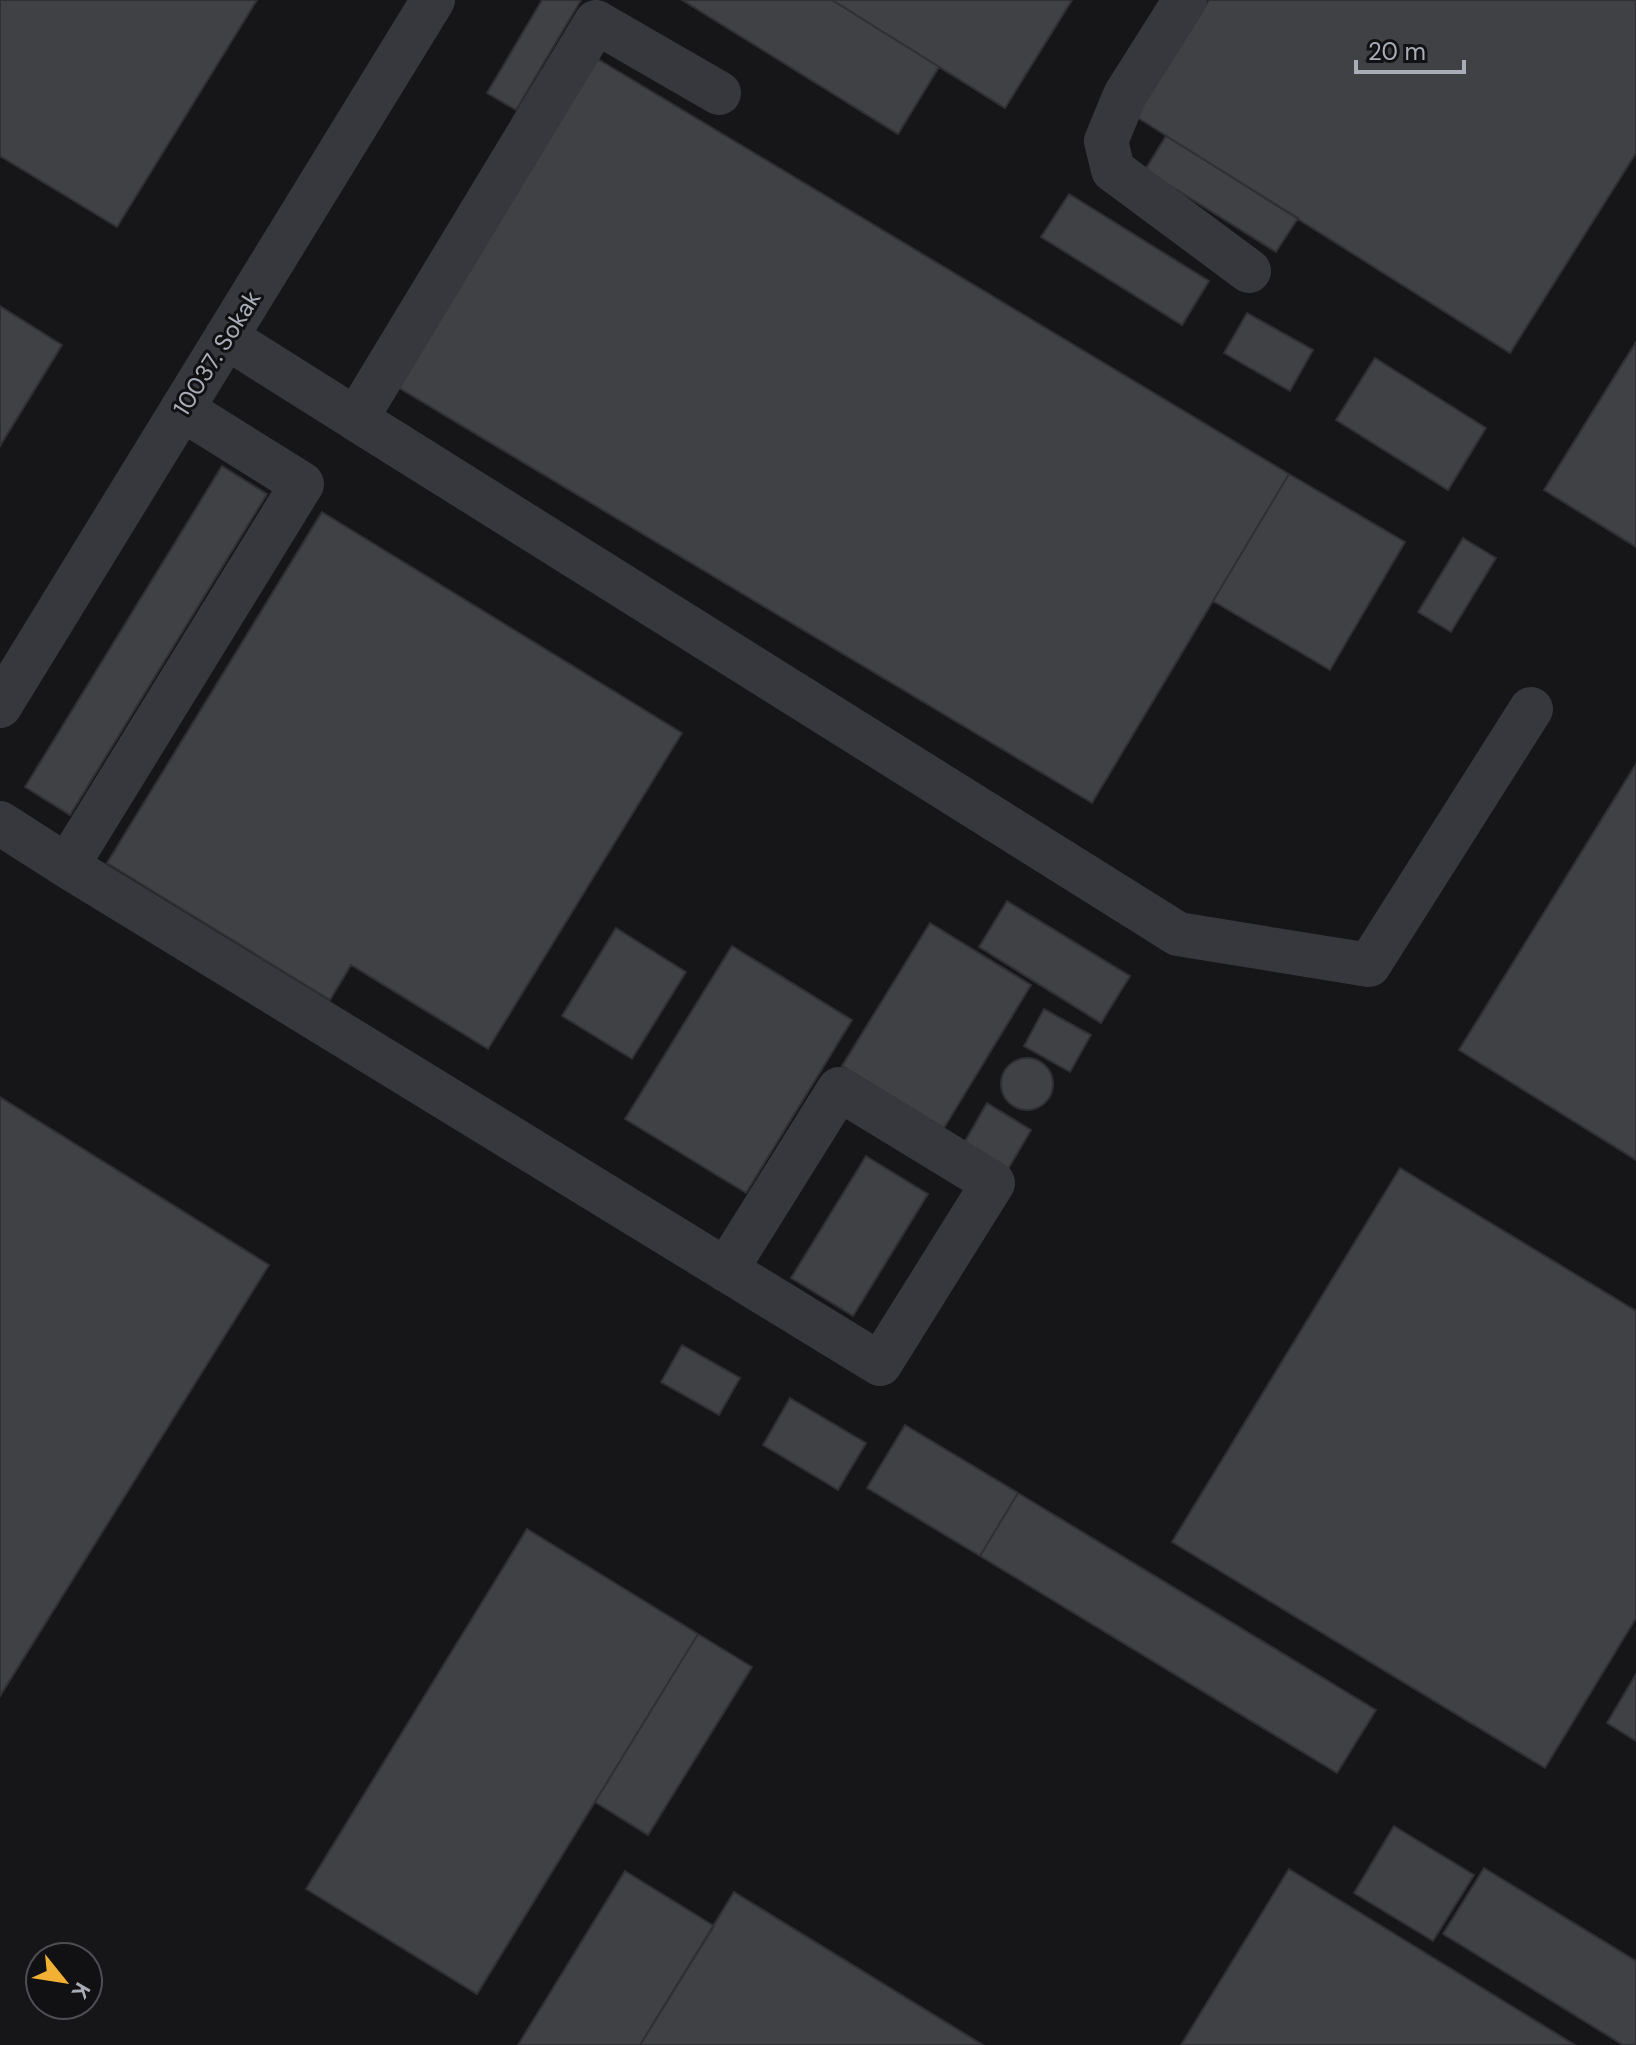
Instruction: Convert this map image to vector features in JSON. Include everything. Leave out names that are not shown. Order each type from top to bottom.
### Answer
[{"type":"street","name":"10037. Sokak","points":[[0,706],[433,0]]},
{"type":"street","points":[[1185,0],[1125,95],[1106,141],[1109,155],[1113,170],[1249,271]]},
{"type":"street","points":[[356,419],[596,22],[719,93]]},
{"type":"street","points":[[226,337],[1178,934],[1369,965],[1531,709]]},
{"type":"street","points":[[67,866],[302,484],[182,409]]},
{"type":"street","points":[[0,823],[67,866],[726,1270],[880,1364],[993,1183],[839,1089],[726,1270]]},
{"type":"building","points":[[0,0],[257,0],[117,227],[0,156]]},
{"type":"building","points":[[542,0],[581,0],[516,110],[487,93]]},
{"type":"building","points":[[682,0],[832,0],[939,67],[898,134]]},
{"type":"building","points":[[832,0],[1072,0],[1005,108]]},
{"type":"building","points":[[1209,0],[1636,0],[1636,153],[1510,353],[1135,116]]},
{"type":"building","points":[[596,58],[1289,474],[1092,803],[399,388]]},
{"type":"building","points":[[1166,136],[1298,218],[1276,252],[1145,170]]},
{"type":"building","points":[[1069,194],[1209,281],[1182,325],[1041,237]]},
{"type":"building","points":[[0,306],[62,345],[0,446]]},
{"type":"building","points":[[1247,313],[1313,350],[1290,391],[1224,353]]},
{"type":"building","points":[[1636,342],[1636,547],[1544,490]]},
{"type":"building","points":[[1375,358],[1486,428],[1448,490],[1336,420]]},
{"type":"building","points":[[222,466],[267,494],[70,815],[25,787]]},
{"type":"building","points":[[1289,474],[1405,542],[1330,670],[1213,601]]},
{"type":"building","points":[[322,512],[682,733],[488,1049],[351,965],[330,1000],[107,863]]},
{"type":"building","points":[[1463,538],[1496,558],[1451,632],[1418,612]]},
{"type":"building","points":[[1636,764],[1636,1160],[1459,1050]]},
{"type":"building","points":[[1007,901],[1130,976],[1101,1023],[979,947]]},
{"type":"building","points":[[930,923],[1031,985],[944,1128],[842,1066]]},
{"type":"building","points":[[616,928],[686,972],[632,1059],[562,1016]]},
{"type":"building","points":[[732,946],[852,1020],[746,1193],[625,1119]]},
{"type":"building","points":[[1044,1009],[1091,1035],[1070,1072],[1024,1046]]},
{"type":"building","points":[[1027,1058],[1045,1066],[1053,1084],[1045,1102],[1027,1110],[1009,1102],[1001,1084],[1009,1066]]},
{"type":"building","points":[[0,1097],[269,1265],[0,1696]]},
{"type":"building","points":[[987,1103],[1031,1130],[1007,1171],[963,1145]]},
{"type":"building","points":[[866,1156],[928,1194],[853,1316],[791,1278]]},
{"type":"building","points":[[1400,1168],[1636,1311],[1636,1618],[1545,1768],[1172,1542]]},
{"type":"building","points":[[682,1345],[740,1378],[719,1415],[661,1382]]},
{"type":"building","points":[[790,1398],[866,1443],[838,1490],[763,1445]]},
{"type":"building","points":[[905,1425],[1018,1493],[980,1556],[867,1488]]},
{"type":"building","points":[[1018,1493],[1376,1710],[1337,1773],[980,1556]]},
{"type":"building","points":[[527,1529],[698,1634],[477,1994],[306,1889]]},
{"type":"building","points":[[698,1634],[752,1667],[648,1835],[595,1802]]},
{"type":"building","points":[[1636,1674],[1636,1741],[1607,1723]]},
{"type":"building","points":[[1394,1826],[1474,1875],[1433,1941],[1354,1893]]},
{"type":"building","points":[[1484,1868],[1636,1961],[1636,2045],[1623,2045],[1443,1934]]},
{"type":"building","points":[[1289,1869],[1575,2045],[1181,2045]]},
{"type":"building","points":[[625,1871],[714,1926],[640,2045],[518,2045]]},
{"type":"building","points":[[734,1892],[983,2045],[640,2045]]}]
